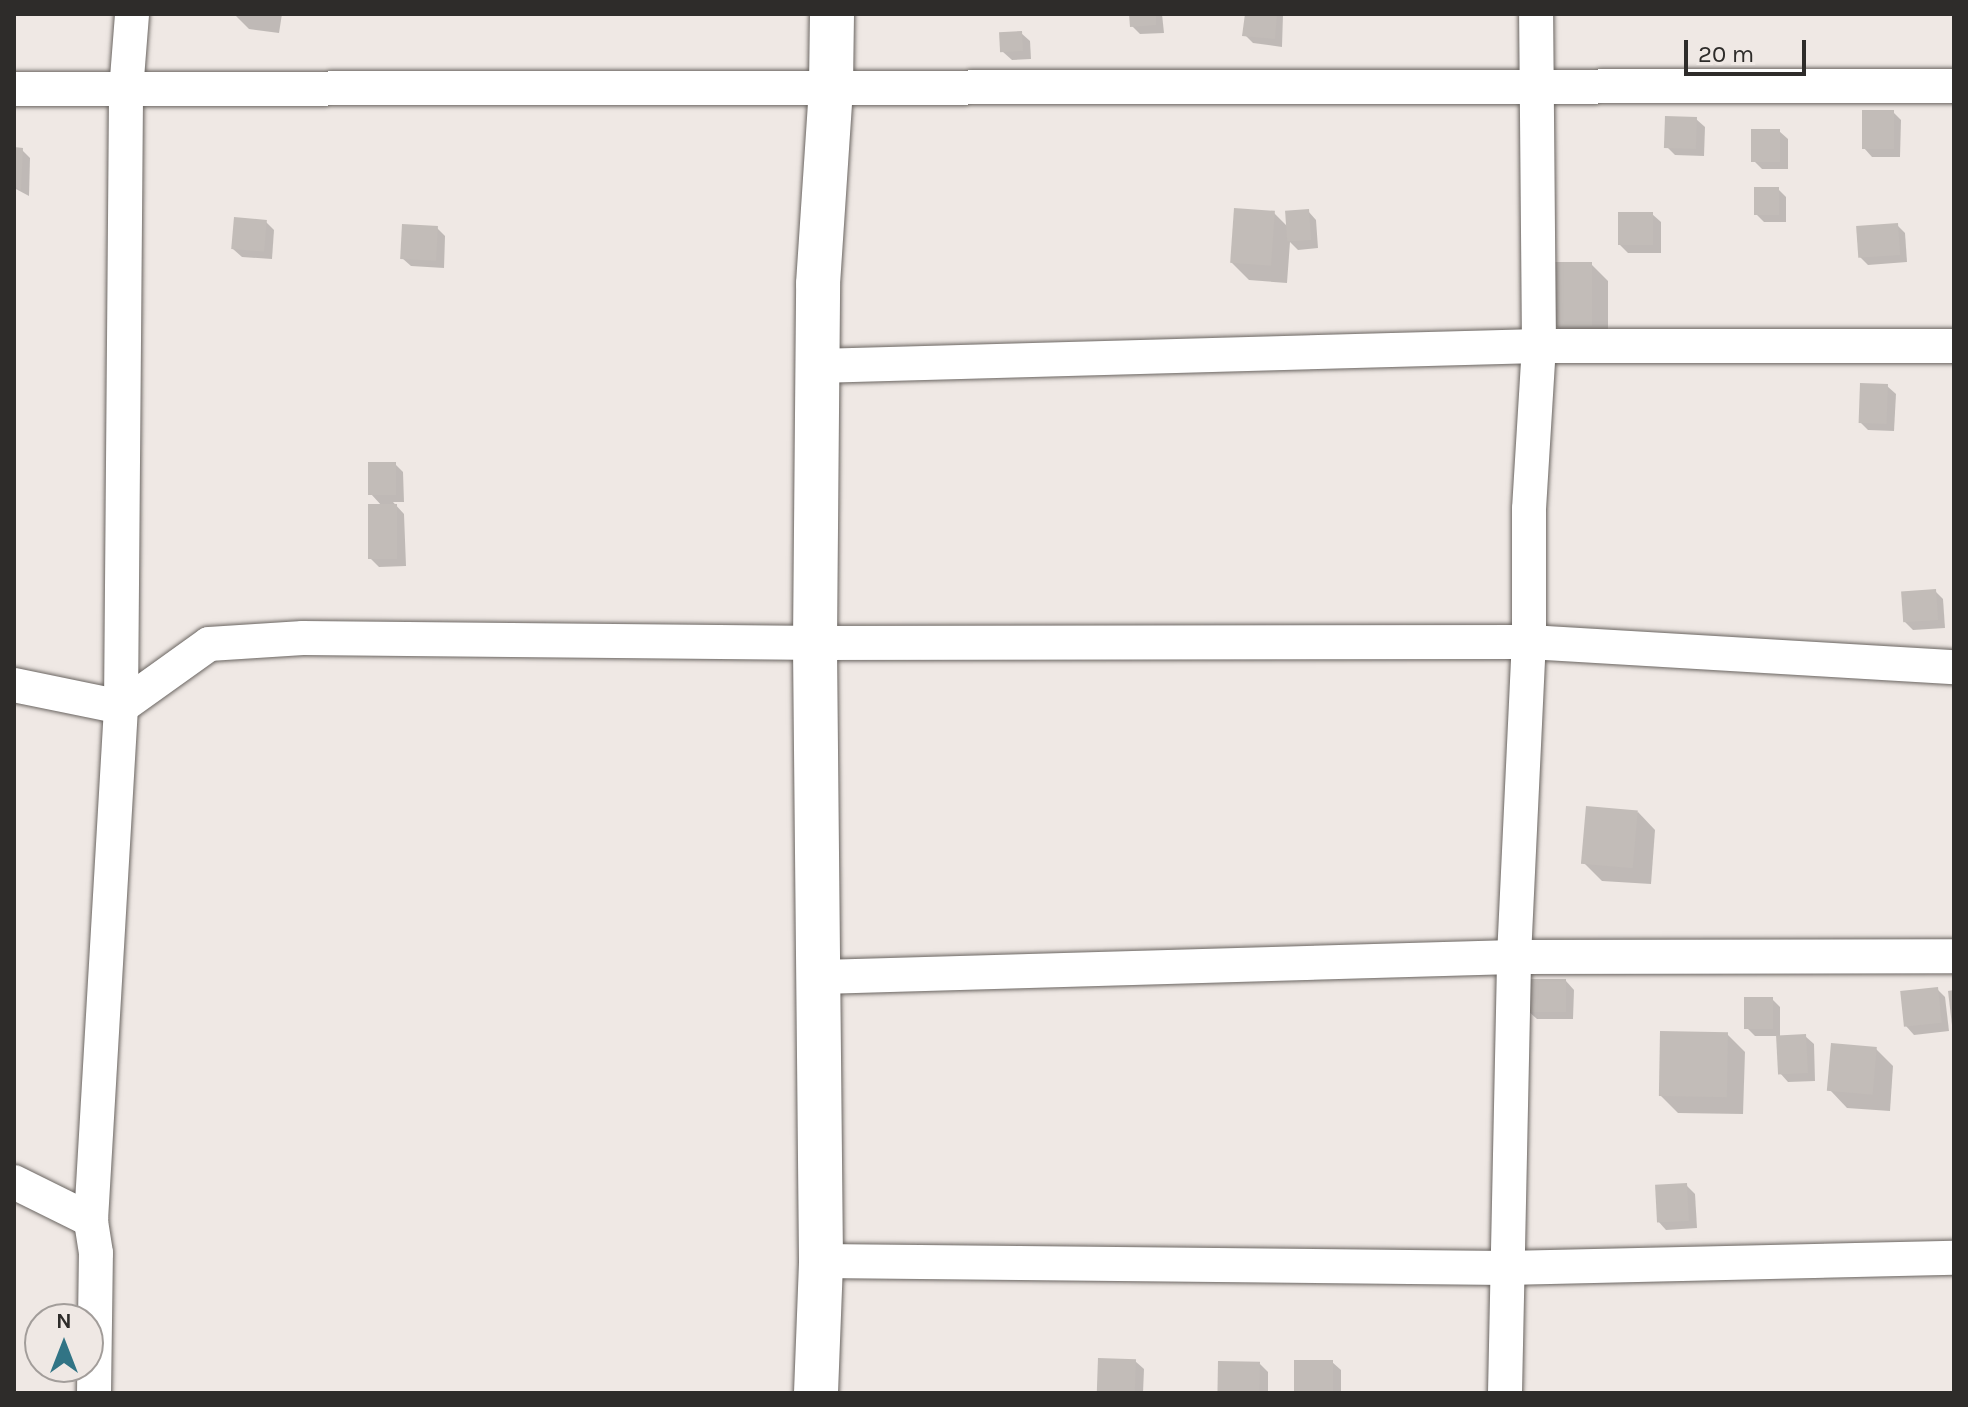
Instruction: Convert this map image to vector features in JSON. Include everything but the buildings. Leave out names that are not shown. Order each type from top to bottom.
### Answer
[{"type":"street","points":[[94,1393],[97,1302],[96,1253],[91,1220],[121,707],[126,91],[132,14]]},
{"type":"street","points":[[816,1393],[821,1261],[821,977],[815,643],[817,366],[818,284],[831,86],[832,14]]},
{"type":"street","points":[[1505,1393],[1514,957],[1529,642],[1529,509],[1539,346],[1536,14]]},
{"type":"street","points":[[14,89],[1954,86]]},
{"type":"street","points":[[817,366],[1539,346],[1954,346]]},
{"type":"street","points":[[14,685],[121,707],[209,644],[303,638],[815,643],[1529,642],[1954,667]]},
{"type":"street","points":[[821,977],[1514,957],[1954,956]]},
{"type":"street","points":[[14,1182],[91,1220]]},
{"type":"street","points":[[821,1261],[1506,1268],[1954,1258]]}]
